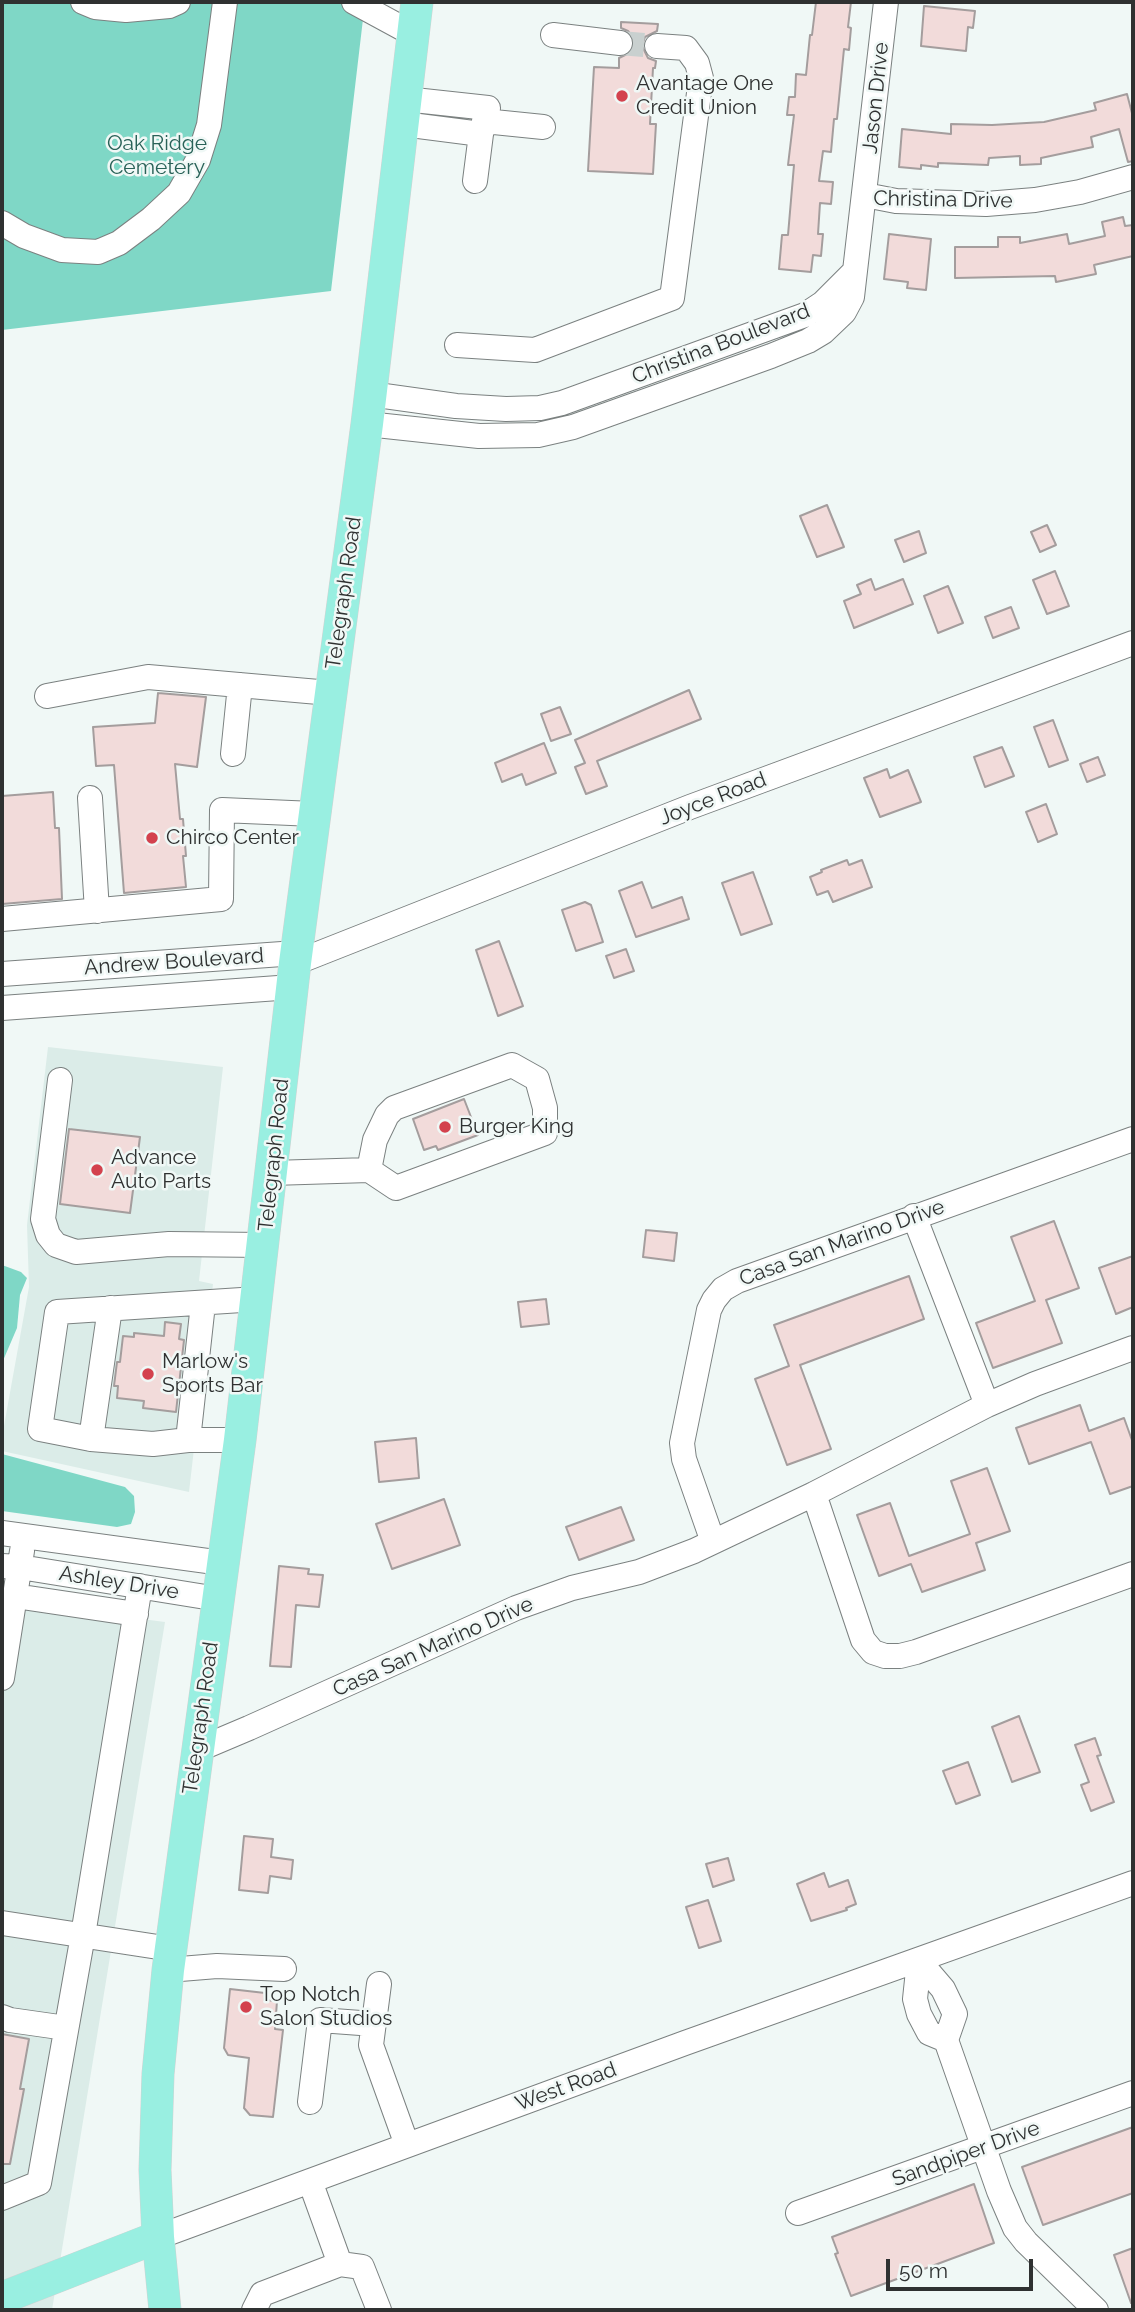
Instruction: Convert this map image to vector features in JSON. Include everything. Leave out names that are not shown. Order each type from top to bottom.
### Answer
[{"type":"main road","name":"Telegraph Road","points":[[165,2310],[158,2237],[156,2120],[169,1959],[240,1440],[294,968],[368,409],[417,2]]},
{"type":"main road","name":"West Road","points":[[2,2298],[158,2237]]},
{"type":"street","points":[[83,2],[95,8],[126,10],[169,6],[178,2]]},
{"type":"street","points":[[2,223],[24,236],[62,250],[98,252],[119,243],[151,219],[179,192],[198,160],[209,125],[225,2]]},
{"type":"street","points":[[354,2],[413,34]]},
{"type":"street","name":"Jason Drive","points":[[865,195],[887,2]]},
{"type":"street","points":[[553,35],[620,43]]},
{"type":"street","points":[[457,345],[536,350],[672,299],[701,78],[697,63],[686,48],[657,46]]},
{"type":"street","points":[[404,111],[543,127]]},
{"type":"street","points":[[475,181],[484,121]]},
{"type":"street","name":"Christina Drive","points":[[855,271],[865,195],[896,201],[986,204],[1035,200],[1080,192],[1133,177]]},
{"type":"street","name":"Christina Boulevard","points":[[368,409],[507,437],[538,435],[573,427],[805,315],[823,303],[855,271]]},
{"type":"street","name":"Christina Boulevard","points":[[368,409],[456,406],[540,408],[703,366]]},
{"type":"street","points":[[506,409],[507,437]]},
{"type":"street","name":"Joyce Road","points":[[294,968],[690,807],[1133,643]]},
{"type":"street","points":[[47,696],[148,677],[330,693]]},
{"type":"street","points":[[233,754],[240,685]]},
{"type":"street","points":[[90,798],[97,911]]},
{"type":"street","points":[[2,919],[221,899],[222,810],[314,814]]},
{"type":"street","name":"Andrew Boulevard","points":[[2,974],[294,968]]},
{"type":"street","name":"Andrew Boulevard","points":[[2,1008],[53,1004],[294,968]]},
{"type":"street","points":[[52,971],[53,1004]]},
{"type":"street","points":[[272,1174],[369,1170],[396,1188],[545,1133],[545,1108],[537,1079],[512,1065],[394,1108],[387,1115],[375,1140],[369,1170]]},
{"type":"street","points":[[60,1080],[43,1219],[48,1235],[56,1245],[76,1252],[169,1244],[264,1245]]},
{"type":"street","name":"Casa San Marino Drive","points":[[713,1542],[684,1458],[682,1443],[709,1310],[723,1289],[737,1281],[914,1216],[1133,1139]]},
{"type":"street","points":[[914,1216],[987,1405]]},
{"type":"street","points":[[240,1440],[188,1440],[153,1444],[91,1439],[40,1429],[57,1312],[257,1299]]},
{"type":"street","points":[[188,1440],[203,1304]]},
{"type":"street","points":[[91,1439],[110,1308]]},
{"type":"street","name":"Casa San Marino Drive","points":[[197,1750],[516,1608],[572,1588],[639,1572],[713,1542],[814,1494],[987,1405],[1035,1384],[1133,1348]]},
{"type":"street","points":[[814,1494],[863,1640],[873,1652],[885,1656],[916,1652],[1133,1574]]},
{"type":"street","name":"Ashley Drive","points":[[218,1599],[11,1566],[13,1535],[222,1563]]},
{"type":"street","points":[[2,1678],[15,1595],[11,1566]]},
{"type":"street","points":[[2,2198],[39,2183],[83,1936],[140,1586]]},
{"type":"street","points":[[15,1595],[136,1614]]},
{"type":"street","name":"West Road","points":[[158,2237],[685,2043],[1133,1883]]},
{"type":"street","points":[[2,1923],[83,1936],[169,1959],[217,1966],[284,1969]]},
{"type":"street","points":[[919,1961],[915,1998],[919,2014],[929,2033],[946,2040]]},
{"type":"street","points":[[919,1961],[943,1989],[955,2014],[946,2040],[1015,2228],[1096,2310]]},
{"type":"street","points":[[379,1984],[371,2045],[407,2145]]},
{"type":"street","points":[[2,2017],[66,2028]]},
{"type":"street","points":[[310,2102],[320,2020],[374,2024]]},
{"type":"street","name":"Sandpiper Drive","points":[[798,2213],[1133,2093]]},
{"type":"street","points":[[310,2181],[340,2264]]},
{"type":"street","points":[[254,2310],[262,2294],[340,2264],[362,2267],[379,2310]]},
{"type":"shaded area","points":[[48,1047],[223,1067],[199,1281],[213,1284],[189,1492],[2,1451],[2,1437],[29,1287],[27,1225]]},
{"type":"shaded area","points":[[2,1601],[165,1622],[52,2310],[2,2310]]},
{"type":"green space","name":"Oak Ridge Cemetery","points":[[2,2],[365,2],[331,291],[2,330]]},
{"type":"green space","points":[[2,1265],[21,1272],[27,1278],[20,1295],[17,1328],[2,1363]]},
{"type":"green space","points":[[2,1454],[125,1487],[134,1496],[135,1512],[131,1524],[117,1527],[2,1511]]},
{"type":"building","points":[[816,2],[851,2],[848,27],[851,28],[849,50],[844,49],[831,152],[823,151],[819,181],[833,182],[831,204],[820,203],[818,234],[823,234],[821,256],[813,255],[811,272],[779,269],[782,235],[788,235],[794,165],[788,165],[794,115],[787,115],[789,97],[795,97],[796,74],[806,75]]},
{"type":"building","points":[[924,6],[975,11],[973,28],[968,27],[966,51],[921,46]]},
{"type":"building","name":"Avantage One Credit Union","points":[[621,22],[658,24],[657,31],[645,37],[642,46],[648,58],[656,61],[653,68],[650,124],[656,124],[653,174],[588,171],[594,67],[619,68],[619,58],[631,52],[635,45],[633,37],[621,28]]},
{"type":"building","points":[[1127,94],[1133,117],[1133,161],[1128,162],[1119,129],[1091,137],[1093,147],[1041,158],[1041,164],[1020,165],[1020,156],[989,158],[988,165],[938,163],[938,167],[921,165],[921,169],[899,167],[902,129],[951,134],[951,124],[1044,122],[1096,110],[1094,103]]},
{"type":"building","points":[[1123,217],[1125,226],[1133,225],[1133,256],[1094,265],[1096,274],[1056,282],[1055,276],[955,278],[955,247],[998,247],[998,237],[1020,237],[1020,243],[1067,234],[1069,244],[1105,236],[1102,222]]},
{"type":"building","points":[[889,234],[931,239],[926,290],[907,288],[908,282],[884,279]]},
{"type":"building","points":[[827,505],[844,547],[817,557],[800,516]]},
{"type":"building","points":[[1047,525],[1056,545],[1040,552],[1031,532]]},
{"type":"building","points":[[919,531],[926,553],[904,562],[895,540]]},
{"type":"building","points":[[1055,571],[1069,606],[1047,614],[1033,580]]},
{"type":"building","points":[[871,579],[875,590],[903,579],[913,604],[854,628],[844,601],[861,594],[857,585]]},
{"type":"building","points":[[948,586],[963,623],[938,633],[924,596]]},
{"type":"building","points":[[1011,607],[1019,628],[993,638],[985,617]]},
{"type":"building","points":[[689,690],[701,719],[597,761],[607,786],[586,794],[575,767],[585,763],[575,740]]},
{"type":"building","points":[[158,693],[206,697],[197,767],[175,764],[180,819],[183,819],[186,887],[124,893],[114,765],[96,766],[93,727],[155,723]]},
{"type":"building","points":[[560,707],[571,734],[551,741],[541,714]]},
{"type":"building","points":[[1053,720],[1068,760],[1049,767],[1034,727]]},
{"type":"building","points":[[544,743],[556,773],[526,785],[522,774],[502,782],[495,763]]},
{"type":"building","points":[[1002,747],[1014,776],[985,787],[974,757]]},
{"type":"building","points":[[1098,757],[1105,775],[1087,782],[1080,764]]},
{"type":"building","points":[[887,769],[890,778],[908,770],[921,802],[880,817],[864,778]]},
{"type":"building","points":[[53,792],[55,828],[59,828],[62,899],[2,904],[2,796]]},
{"type":"building","points":[[1046,804],[1057,834],[1038,842],[1026,812]]},
{"type":"building","points":[[847,860],[849,865],[862,860],[872,887],[833,902],[828,891],[817,895],[810,877]]},
{"type":"building","points":[[753,872],[772,924],[741,935],[722,883]]},
{"type":"building","points":[[642,882],[652,908],[682,897],[689,919],[636,937],[619,891]]},
{"type":"building","points":[[585,902],[591,905],[603,942],[576,951],[562,910]]},
{"type":"building","points":[[499,941],[523,1006],[498,1016],[476,950]]},
{"type":"building","points":[[626,949],[634,971],[614,978],[606,956]]},
{"type":"building","name":"Burger King","points":[[464,1099],[478,1135],[438,1150],[436,1146],[424,1150],[413,1119]]},
{"type":"building","name":"Advance Auto Parts","points":[[69,1129],[140,1137],[130,1213],[60,1204]]},
{"type":"building","points":[[1054,1221],[1079,1288],[1046,1300],[1062,1343],[993,1368],[976,1323],[1035,1301],[1011,1237]]},
{"type":"building","points":[[646,1230],[677,1233],[674,1261],[643,1257]]},
{"type":"building","points":[[1133,1256],[1133,1307],[1116,1314],[1099,1268]]},
{"type":"building","points":[[909,1276],[924,1319],[800,1365],[831,1449],[787,1465],[755,1379],[789,1366],[774,1325]]},
{"type":"building","points":[[546,1299],[549,1324],[521,1327],[518,1302]]},
{"type":"building","name":"Marlow's Sports Bar","points":[[165,1322],[181,1324],[179,1339],[184,1340],[176,1412],[143,1408],[144,1401],[117,1398],[118,1386],[114,1386],[123,1336],[134,1337],[134,1333],[164,1336]]},
{"type":"building","points":[[1080,1405],[1089,1431],[1124,1418],[1133,1443],[1133,1486],[1110,1494],[1091,1442],[1029,1464],[1016,1428]]},
{"type":"building","points":[[416,1438],[419,1478],[379,1482],[375,1442]]},
{"type":"building","points":[[987,1468],[1010,1531],[976,1543],[985,1570],[922,1592],[911,1564],[879,1576],[857,1515],[890,1503],[909,1556],[970,1534],[951,1481]]},
{"type":"building","points":[[444,1499],[460,1545],[392,1569],[376,1524]]},
{"type":"building","points":[[621,1507],[634,1540],[579,1560],[566,1527]]},
{"type":"building","points":[[279,1566],[309,1569],[308,1574],[323,1575],[319,1607],[296,1605],[291,1667],[270,1666]]},
{"type":"building","points":[[1019,1716],[1040,1772],[1012,1782],[992,1727]]},
{"type":"building","points":[[1095,1738],[1101,1755],[1097,1756],[1114,1802],[1091,1811],[1081,1785],[1089,1782],[1075,1745]]},
{"type":"building","points":[[968,1762],[980,1795],[956,1804],[943,1771]]},
{"type":"building","points":[[244,1836],[273,1839],[271,1857],[293,1860],[291,1879],[270,1876],[268,1893],[239,1890]]},
{"type":"building","points":[[728,1858],[734,1880],[713,1887],[706,1864]]},
{"type":"building","points":[[824,1873],[829,1887],[848,1880],[856,1904],[846,1908],[847,1910],[811,1921],[797,1884]]},
{"type":"building","points":[[708,1900],[721,1941],[699,1948],[686,1907]]},
{"type":"building","points":[[230,1989],[265,1993],[264,2000],[277,2001],[275,2029],[283,2030],[273,2117],[250,2115],[244,2108],[249,2058],[228,2055],[224,2048]]},
{"type":"building","points":[[2,2034],[29,2039],[20,2089],[24,2089],[10,2164],[2,2164]]},
{"type":"building","points":[[1133,2127],[1133,2193],[1043,2225],[1022,2167]]},
{"type":"building","points":[[974,2184],[994,2243],[851,2296],[835,2254],[838,2253],[832,2237]]},
{"type":"building","points":[[1133,2248],[1133,2302],[1131,2303],[1114,2255]]},
{"type":"tunnel","points":[[620,43],[657,46]]},
{"type":"place","name":"Avantage One Credit Union","points":[[622,96]]},
{"type":"place","name":"Chirco Center","points":[[152,838]]},
{"type":"place","name":"Burger King","points":[[445,1127]]},
{"type":"place","name":"Advance Auto Parts","points":[[97,1170]]},
{"type":"place","name":"Marlow's Sports Bar","points":[[148,1374]]},
{"type":"place","name":"Top Notch Salon Studios","points":[[246,2007]]}]
